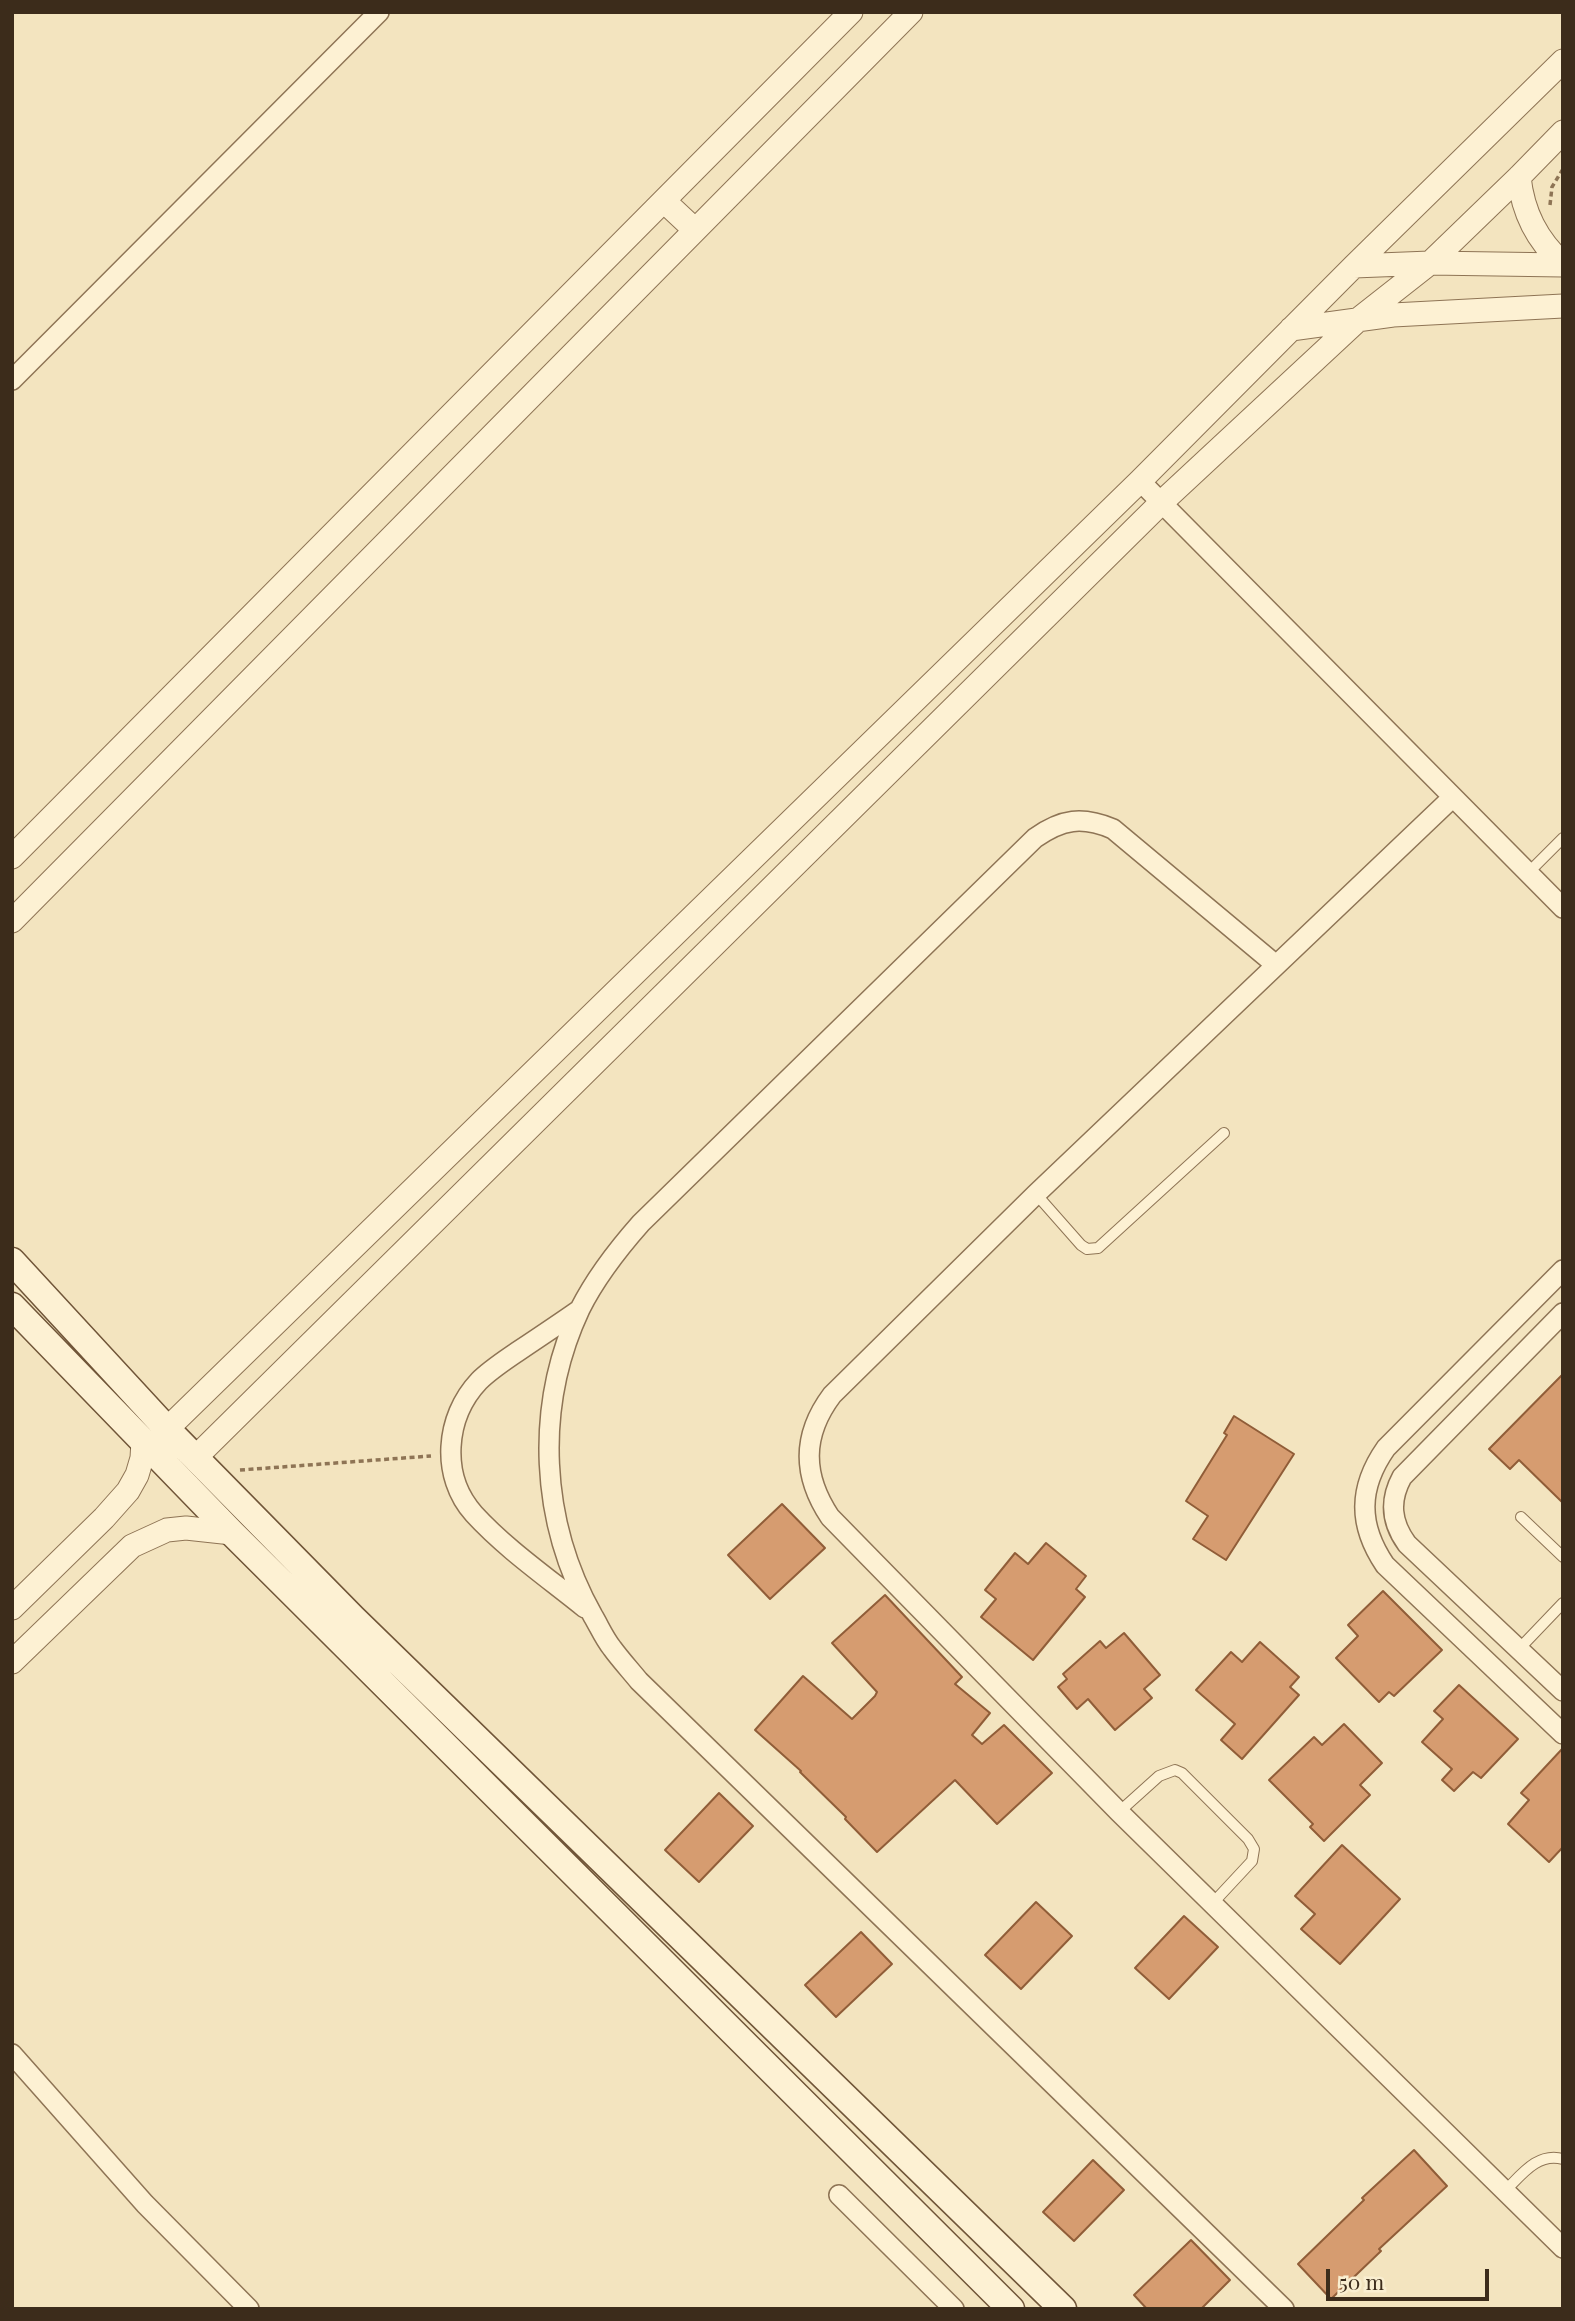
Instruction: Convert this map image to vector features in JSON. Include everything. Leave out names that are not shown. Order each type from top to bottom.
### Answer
[{"type":"main road","points":[[14,1268],[155,1435],[232,1533],[344,1627],[1063,2309]]},
{"type":"main road","points":[[12,1306],[155,1435],[202,1465],[344,1627],[1011,2309]]},
{"type":"street","points":[[12,380],[379,12]]},
{"type":"street","points":[[12,857],[851,12]]},
{"type":"street","points":[[12,921],[911,12]]},
{"type":"street","points":[[12,1608],[128,1491],[155,1435],[1140,481],[1563,61]]},
{"type":"street","points":[[202,1465],[1162,502],[1360,318],[1430,262],[1563,132]]},
{"type":"street","points":[[1519,177],[1521,194],[1532,226],[1551,253],[1563,264]]},
{"type":"street","points":[[664,201],[695,230]]},
{"type":"street","points":[[1354,266],[1430,262],[1563,264]]},
{"type":"street","points":[[1291,329],[1360,318],[1563,306]]},
{"type":"street","points":[[1140,481],[1563,908]]},
{"type":"street","points":[[1453,797],[1035,1194],[832,1395],[813,1429],[808,1452],[809,1469],[820,1502],[830,1517],[1118,1812],[1563,2248]]},
{"type":"street","points":[[1276,965],[1113,829],[1097,822],[1081,820],[1064,822],[1049,828],[1025,848],[641,1223],[615,1252],[580,1309],[558,1372],[548,1438],[553,1505],[570,1570],[611,1647],[639,1681],[1284,2309]]},
{"type":"street","points":[[1563,1270],[1386,1448],[1371,1474],[1365,1504],[1369,1535],[1385,1565],[1563,1734]]},
{"type":"street","points":[[580,1309],[495,1368],[470,1391],[455,1421],[451,1455],[458,1486],[474,1513],[508,1545],[593,1615]]},
{"type":"street","points":[[1563,1312],[1402,1477],[1393,1501],[1396,1525],[1407,1544],[1563,1691]]},
{"type":"street","points":[[104,1518],[132,1546]]},
{"type":"street","points":[[12,1662],[132,1546],[167,1530],[186,1528],[232,1533]]},
{"type":"street","points":[[12,2053],[145,2204],[249,2309]]},
{"type":"street","points":[[839,2195],[954,2309]]},
{"type":"lane","points":[[1528,873],[1563,838]]},
{"type":"lane","points":[[1035,1194],[1081,1245],[1087,1249],[1098,1248],[1224,1133]]},
{"type":"lane","points":[[1521,1517],[1563,1557]]},
{"type":"lane","points":[[1519,1649],[1563,1603]]},
{"type":"lane","points":[[1118,1812],[1167,1772],[1175,1770],[1188,1779],[1248,1839],[1254,1849],[1252,1861],[1212,1904]]},
{"type":"lane","points":[[1506,2190],[1541,2160],[1554,2157],[1563,2159]]},
{"type":"path","points":[[1552,216],[1550,197],[1555,178],[1563,169]]},
{"type":"path","points":[[202,1465],[451,1455]]},
{"type":"building","points":[[1563,1374],[1563,1503],[1519,1460],[1510,1469],[1489,1449]]},
{"type":"building","points":[[1234,1416],[1294,1454],[1226,1560],[1193,1539],[1208,1516],[1186,1501],[1227,1435],[1224,1433]]},
{"type":"building","points":[[782,1504],[825,1548],[770,1599],[728,1555]]},
{"type":"building","points":[[1046,1543],[1086,1576],[1076,1589],[1085,1597],[1033,1660],[981,1617],[996,1599],[985,1590],[1015,1553],[1028,1564]]},
{"type":"building","points":[[1383,1591],[1442,1650],[1394,1696],[1389,1692],[1379,1702],[1336,1658],[1358,1636],[1348,1625]]},
{"type":"building","points":[[885,1595],[962,1677],[955,1684],[990,1713],[972,1735],[982,1744],[1004,1725],[1052,1773],[997,1824],[955,1780],[877,1852],[801,1771],[755,1730],[803,1676],[852,1719],[875,1696],[877,1692],[832,1643]]},
{"type":"building","points":[[1124,1633],[1160,1675],[1144,1689],[1152,1698],[1115,1730],[1088,1699],[1077,1709],[1058,1687],[1067,1679],[1063,1674],[1100,1641],[1106,1648]]},
{"type":"building","points":[[1260,1642],[1299,1677],[1290,1687],[1299,1695],[1242,1759],[1221,1740],[1235,1724],[1196,1690],[1231,1652],[1242,1662]]},
{"type":"building","points":[[1459,1685],[1518,1739],[1481,1778],[1473,1772],[1454,1791],[1442,1780],[1452,1769],[1422,1742],[1443,1719],[1434,1711]]},
{"type":"building","points":[[1344,1724],[1382,1763],[1360,1785],[1370,1795],[1324,1841],[1310,1827],[1313,1824],[1269,1780],[1314,1737],[1322,1745]]},
{"type":"building","points":[[1563,1748],[1563,1847],[1549,1862],[1508,1824],[1529,1800],[1521,1793]]},
{"type":"building","points":[[719,1793],[753,1826],[699,1882],[665,1850]]},
{"type":"building","points":[[1342,1845],[1400,1899],[1340,1964],[1301,1929],[1315,1914],[1295,1896]]},
{"type":"building","points":[[1036,1902],[1072,1936],[1021,1989],[985,1955]]},
{"type":"building","points":[[1184,1916],[1218,1947],[1169,1999],[1135,1968]]},
{"type":"building","points":[[861,1932],[892,1964],[836,2017],[805,1985]]},
{"type":"building","points":[[1414,2150],[1447,2186],[1379,2249],[1381,2251],[1331,2299],[1298,2264],[1364,2200],[1362,2198]]},
{"type":"building","points":[[1093,2160],[1124,2190],[1074,2241],[1043,2212]]},
{"type":"building","points":[[1191,2240],[1230,2280],[1201,2309],[1147,2309],[1134,2295]]}]
